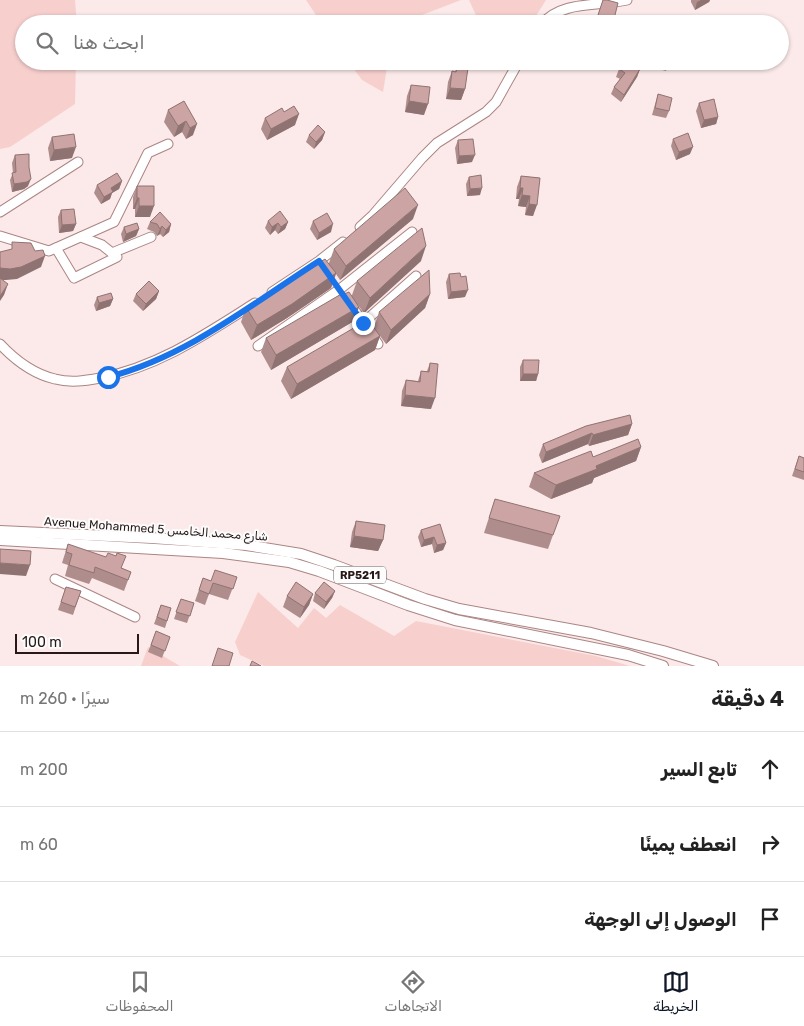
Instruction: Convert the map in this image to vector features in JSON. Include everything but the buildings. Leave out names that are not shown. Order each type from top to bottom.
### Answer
[{"type":"main road","name":"Avenue Mohammed 5 شارع محمد الخامس","points":[[0,531],[218,543],[301,554],[425,599],[459,609],[591,632],[713,666]]},
{"type":"main road","name":"Avenue Mohammed 5 شارع محمد الخامس","points":[[0,540],[223,553],[289,562],[455,620],[628,656],[663,666]]},
{"type":"street","points":[[550,15],[566,7],[626,0]]},
{"type":"street","points":[[0,344],[16,359],[31,369],[53,379],[80,382],[124,373],[153,363],[193,342],[322,265],[373,215],[422,158],[437,144],[486,112],[496,102],[514,70]]},
{"type":"street","points":[[0,236],[49,251],[114,222],[148,153],[168,144]]},
{"type":"street","points":[[0,212],[78,162]]},
{"type":"street","points":[[258,346],[412,232]]},
{"type":"street","points":[[56,248],[74,278],[117,257],[102,245],[81,237]]},
{"type":"street","points":[[112,253],[151,237]]},
{"type":"street","points":[[363,323],[416,276]]},
{"type":"street","points":[[337,286],[378,344]]},
{"type":"street","points":[[55,579],[135,617]]},
{"type":"shaded area","points":[[0,0],[75,0],[76,15],[15,15],[15,70],[76,70],[75,104],[10,147],[0,149]]},
{"type":"shaded area","points":[[306,0],[461,0],[422,15],[316,15]]},
{"type":"shaded area","points":[[469,0],[546,0],[537,15],[476,15]]},
{"type":"shaded area","points":[[355,70],[387,70],[383,92],[362,80]]},
{"type":"shaded area","points":[[258,592],[298,628],[314,608],[326,618],[340,605],[394,636],[416,621],[596,656],[630,666],[264,666],[240,655],[235,642]]},
{"type":"shaded area","points":[[148,647],[180,666],[141,666]]},
{"type":"route","points":[[108,377],[153,363],[193,342],[319,261],[363,323]]}]
